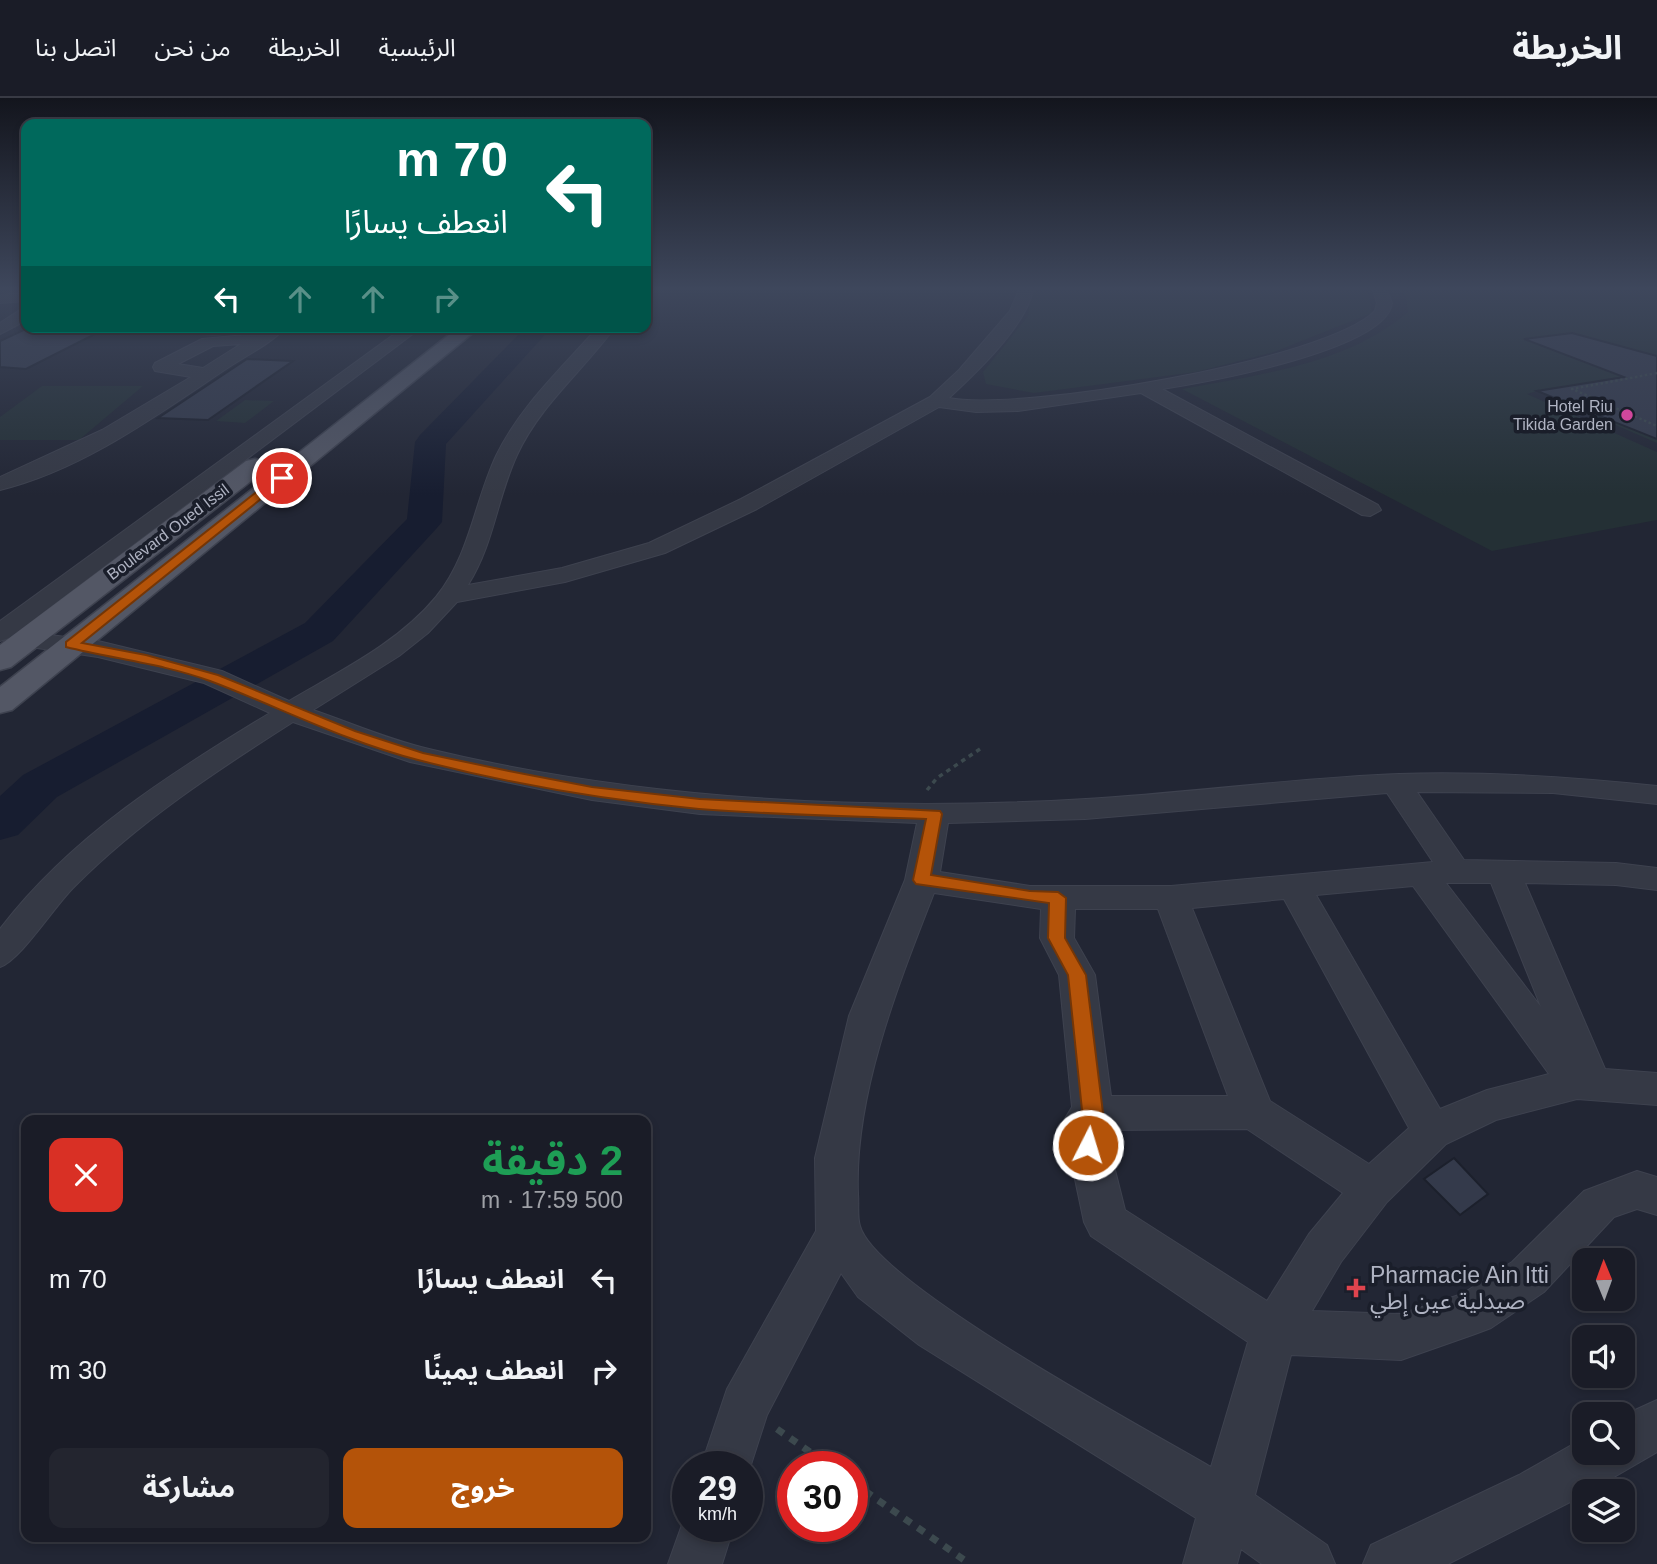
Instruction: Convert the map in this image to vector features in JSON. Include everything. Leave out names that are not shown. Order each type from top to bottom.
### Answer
[{"type":"main road","name":"Boulevard Oued Issil","points":[[0,660],[397,358]]},
{"type":"main road","name":"Boulevard Oued Issil","points":[[6,693],[71,645],[431,358]]},
{"type":"street","points":[[176,358],[161,367],[208,374]]},
{"type":"street","points":[[0,484],[33,473],[115,433],[231,358]]},
{"type":"street","points":[[0,633],[371,358]]},
{"type":"street","points":[[0,954],[26,918],[100,844],[208,766],[420,628],[449,596],[467,569],[510,447],[580,358]]},
{"type":"street","points":[[449,596],[565,575],[657,548],[749,505],[936,401],[978,358]]},
{"type":"street","points":[[936,401],[960,407],[981,407],[1144,387],[1280,358]]},
{"type":"street","points":[[1144,387],[1370,510]]},
{"type":"street","points":[[26,640],[146,659],[213,677],[291,712],[419,757],[592,791],[700,804],[920,814],[1085,809],[1396,783],[1553,784],[1657,795]]},
{"type":"street","points":[[1396,783],[1438,872],[1584,1084]]},
{"type":"street","points":[[731,1451],[746,1407],[838,1233],[836,1158],[868,1016],[922,880],[920,814]]},
{"type":"street","points":[[1503,871],[1584,1084]]},
{"type":"street","points":[[922,880],[1030,897],[1171,898],[1438,872],[1616,874],[1657,879]]},
{"type":"street","points":[[1295,888],[1432,1132]]},
{"type":"street","points":[[1058,898],[1057,938],[1077,975],[1093,1113]]},
{"type":"street","points":[[1171,898],[1254,1112]]},
{"type":"street","points":[[1210,1564],[1274,1332],[1325,1248],[1372,1189],[1432,1132],[1487,1106],[1584,1084],[1657,1089]]},
{"type":"street","points":[[1372,1189],[1254,1112],[1093,1113],[1083,1122],[1106,1222],[1274,1332],[1401,1337],[1475,1312],[1528,1277],[1599,1204],[1637,1190],[1657,1196]]},
{"type":"street","points":[[838,1233],[874,1282],[936,1329],[1227,1506],[1308,1564]]},
{"type":"street","points":[[1635,1437],[1657,1425]]},
{"type":"street","points":[[1390,1564],[1537,1493],[1585,1465]]},
{"type":"street","points":[[695,1564],[702,1542]]},
{"type":"path","points":[[1656,374],[1572,389],[1657,426]]},
{"type":"path","points":[[920,814],[937,778],[980,749]]},
{"type":"path","points":[[746,1407],[809,1451]]},
{"type":"path","points":[[868,1493],[970,1564]]},
{"type":"shaded area","points":[[994,358],[1249,358],[1196,372],[1034,393],[986,384],[983,372]]},
{"type":"shaded area","points":[[1322,358],[1657,358],[1657,443],[1537,391],[1527,394],[1657,452],[1657,520],[1492,551],[1182,389]]},
{"type":"shaded area","points":[[42,386],[143,386],[79,440],[0,440],[0,417]]},
{"type":"shaded area","points":[[245,400],[274,401],[245,423],[216,421]]},
{"type":"building","points":[[0,358],[47,358],[26,369],[0,367]]},
{"type":"building","name":"Hotel Riu Tikida Garden","points":[[1575,358],[1657,358],[1657,439],[1537,391],[1624,377]]},
{"type":"building","points":[[247,359],[293,361],[208,420],[158,418]]},
{"type":"building","points":[[1454,1158],[1488,1194],[1460,1215],[1424,1179]]},
{"type":"waterway","points":[[0,824],[40,786],[319,632],[424,522],[431,442],[510,358]]},
{"type":"place","name":"Hotel Riu Tikida Garden","points":[[1627,415]]},
{"type":"place","name":"Pharmacie Ain Itti صيدلية عين إطي","points":[[1356,1288]]},
{"type":"route","points":[[282,478],[71,645],[146,659],[213,677],[291,712],[350,734],[419,757],[509,776],[592,791],[700,804],[934,814],[922,880],[1030,897],[1058,898],[1057,938],[1074,964],[1077,975],[1088,1054],[1093,1113],[1083,1122],[1088,1145]]}]
